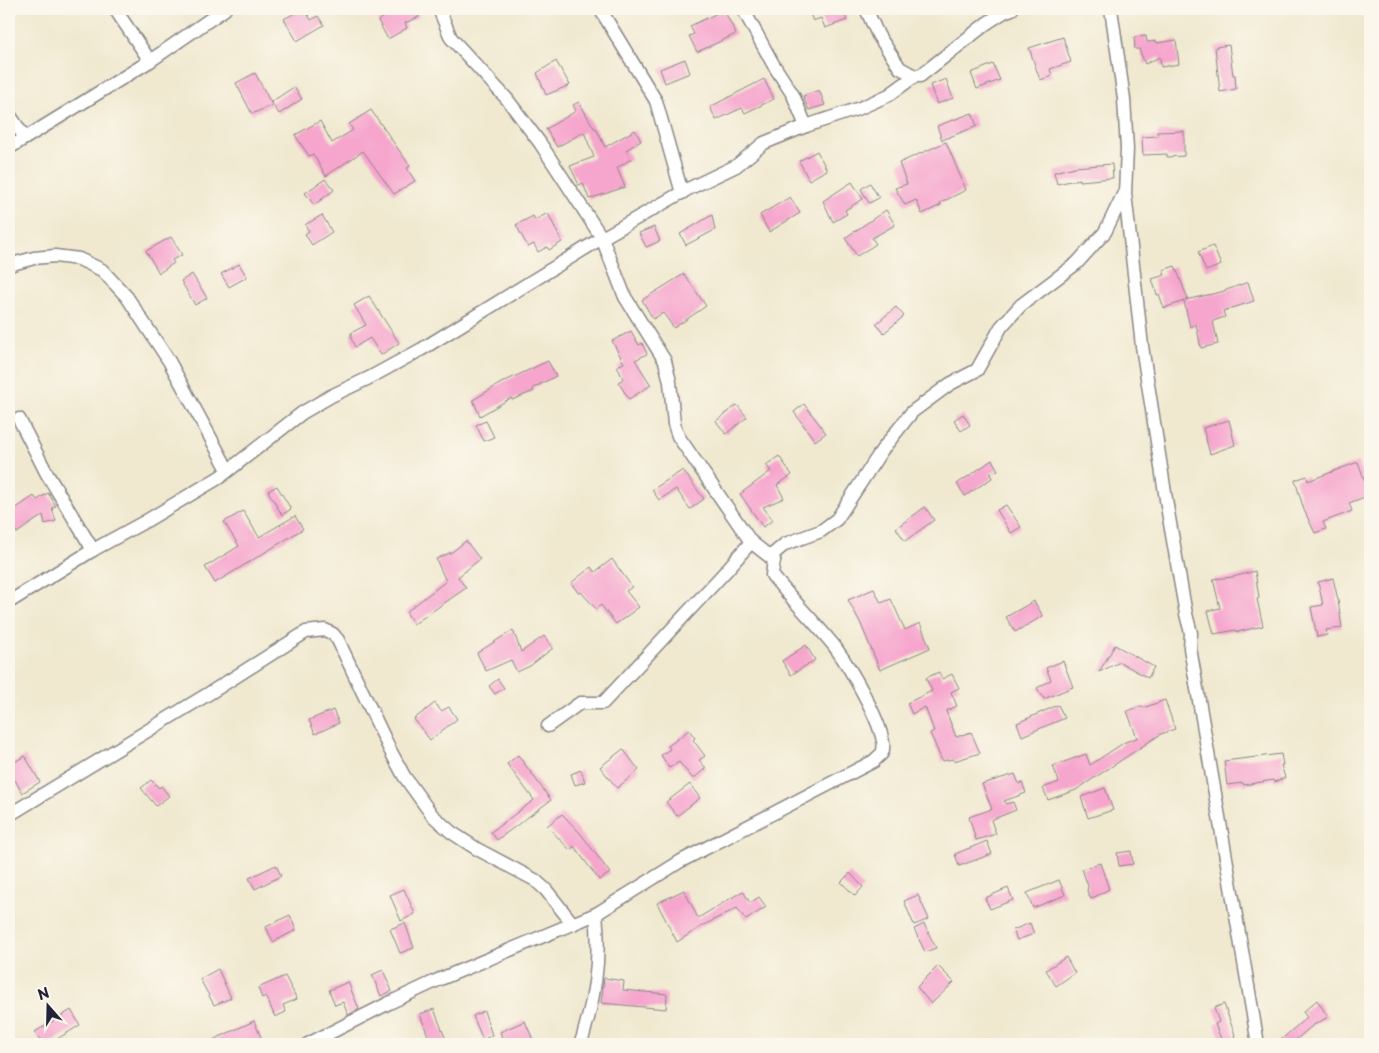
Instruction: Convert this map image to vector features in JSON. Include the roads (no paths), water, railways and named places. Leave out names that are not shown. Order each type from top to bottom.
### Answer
[{"type":"street","points":[[115,9],[150,62]]},
{"type":"street","points":[[9,148],[150,62],[225,9]]},
{"type":"street","points":[[440,9],[451,38],[508,99],[540,143],[602,238],[625,297],[665,361],[670,382],[674,424],[678,436],[751,542],[774,560]]},
{"type":"street","points":[[600,9],[656,102],[682,193]]},
{"type":"street","points":[[743,9],[773,64],[793,95],[806,126]]},
{"type":"street","points":[[866,9],[878,35],[900,68],[915,76]]},
{"type":"street","points":[[9,602],[228,470],[302,413],[422,349],[602,238],[682,193],[736,166],[764,143],[806,126],[860,108],[889,95],[915,76],[920,76],[987,24],[1004,12],[1012,9]]},
{"type":"street","points":[[1111,9],[1124,99],[1127,149],[1125,192],[1142,346],[1166,502],[1191,633],[1190,648],[1258,1044]]},
{"type":"street","points":[[9,114],[25,138]]},
{"type":"street","points":[[308,1044],[438,980],[596,914],[681,861],[874,761],[882,752],[884,743],[881,731],[861,690],[836,649],[772,575],[774,560],[770,556],[786,544],[822,530],[837,519],[882,450],[912,412],[950,384],[977,370],[1001,327],[1021,305],[1077,263],[1105,232],[1125,192]]},
{"type":"street","points":[[9,264],[34,258],[54,256],[79,259],[102,270],[127,297],[169,360],[228,470]]},
{"type":"street","points":[[19,419],[47,474],[93,550]]},
{"type":"street","points":[[548,726],[580,703],[603,703],[751,542]]},
{"type":"street","points":[[9,815],[306,632],[325,630],[333,634],[338,640],[390,750],[404,776],[432,815],[458,836],[535,880],[546,890],[573,924]]},
{"type":"street","points":[[580,1044],[593,1000],[597,969],[599,940],[596,914]]}]
